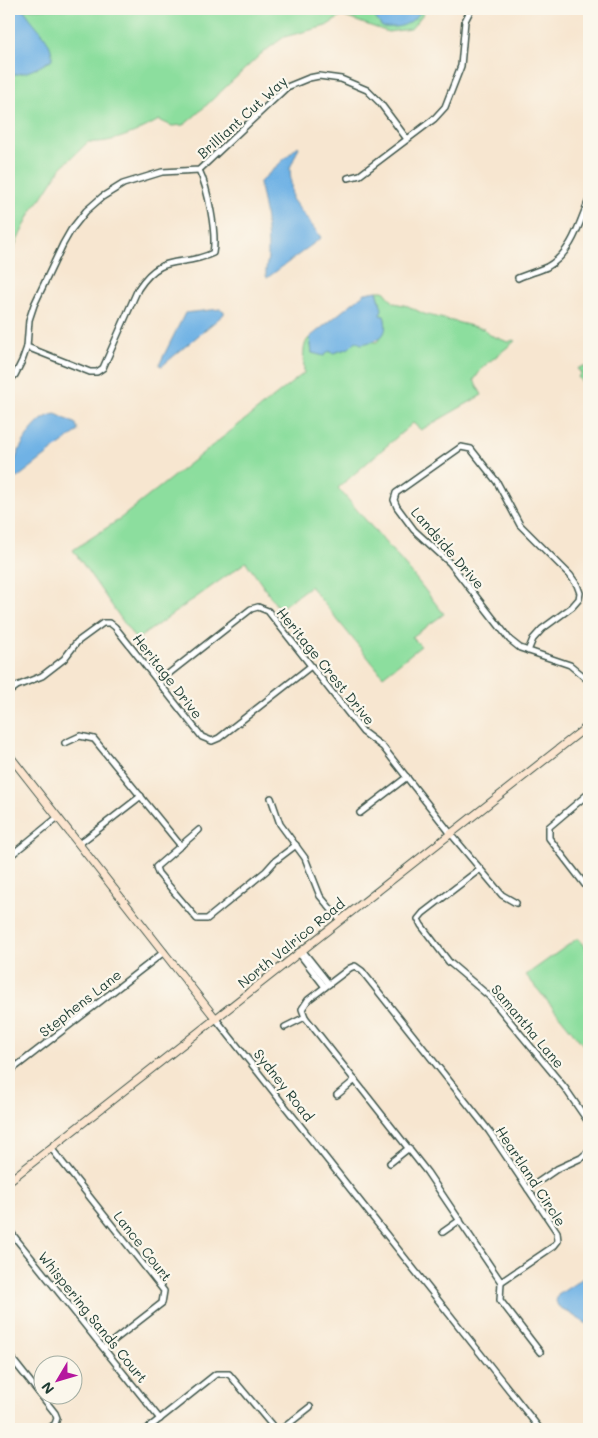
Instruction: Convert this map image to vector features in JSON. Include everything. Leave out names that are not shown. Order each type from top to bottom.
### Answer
[{"type":"street","points":[[348,178],[360,176],[434,118],[445,107],[461,66],[465,21],[471,9]]},
{"type":"street","name":"Brilliant Cut Way","points":[[9,381],[16,375],[27,347],[29,320],[34,304],[71,230],[86,211],[102,197],[123,184],[162,172],[200,170],[287,87],[298,81],[319,76],[342,79],[367,90],[380,103],[407,139]]},
{"type":"street","points":[[27,347],[90,372],[97,372],[103,368],[138,289],[146,278],[156,268],[172,262],[205,257],[213,253],[215,244],[208,197],[200,170]]},
{"type":"street","points":[[518,278],[546,267],[558,259],[572,241],[589,200]]},
{"type":"street","name":"Landside Drive","points":[[528,652],[533,639],[542,629],[572,607],[579,599],[580,593],[577,584],[570,575],[520,525],[497,482],[471,449],[461,447],[396,493],[394,500],[397,507],[414,530],[450,563],[510,640],[528,652],[570,665],[589,681]]},
{"type":"street","name":"Heritage Crest Drive","points":[[158,682],[251,609],[258,607],[268,611],[363,732],[384,747],[451,834],[502,895],[516,902]]},
{"type":"street","name":"Heritage Drive","points":[[9,692],[17,686],[42,676],[64,659],[77,642],[104,623],[110,623],[115,626],[202,737],[212,741],[219,738],[311,666]]},
{"type":"street","name":"North Valrico Road","points":[[9,1181],[589,725]]},
{"type":"street","points":[[65,743],[80,736],[94,739],[180,846]]},
{"type":"street","name":"Sydney Road","points":[[9,755],[540,1429]]},
{"type":"street","points":[[360,813],[407,777]]},
{"type":"street","points":[[588,886],[549,838],[549,827],[589,793]]},
{"type":"street","points":[[79,844],[141,796]]},
{"type":"street","points":[[271,798],[280,824],[305,858],[320,896],[340,920]]},
{"type":"street","points":[[9,857],[58,817]]},
{"type":"street","points":[[199,830],[156,867],[158,872],[197,919],[207,919],[296,845]]},
{"type":"street","name":"Samantha Lane","points":[[480,869],[423,913],[418,919],[449,962],[489,996],[565,1088],[589,1123]]},
{"type":"street","points":[[300,951],[327,986]]},
{"type":"street","name":"Stephens Lane","points":[[9,1072],[164,952]]},
{"type":"street","name":"Heartland Circle","points":[[305,1017],[302,1009],[308,1000],[355,966],[362,971],[489,1131],[557,1232],[558,1241],[554,1246],[501,1282]]},
{"type":"street","points":[[285,1027],[305,1017],[409,1148],[501,1282],[500,1300],[540,1352]]},
{"type":"street","points":[[337,1095],[355,1080]]},
{"type":"street","name":"Lance Court","points":[[51,1148],[164,1292],[162,1302],[104,1348]]},
{"type":"street","points":[[390,1163],[409,1148]]},
{"type":"street","points":[[528,1189],[557,1169],[581,1158],[589,1151]]},
{"type":"street","points":[[443,1232],[460,1220]]},
{"type":"street","name":"Whispering Sands Court","points":[[9,1230],[160,1419]]},
{"type":"street","points":[[9,1355],[57,1418],[55,1424],[48,1429]]},
{"type":"street","points":[[147,1429],[216,1374],[229,1374],[274,1429]]},
{"type":"street","points":[[282,1429],[310,1407]]},
{"type":"green space","points":[[9,9],[427,9],[411,29],[388,32],[342,16],[326,26],[284,37],[261,54],[184,125],[172,126],[159,120],[133,133],[115,139],[88,142],[61,168],[33,208],[9,258]]},
{"type":"green space","points":[[377,291],[384,291],[394,303],[408,306],[424,314],[484,329],[490,335],[508,342],[515,341],[483,367],[474,380],[482,395],[421,430],[413,423],[338,488],[410,571],[444,614],[412,637],[421,646],[383,676],[310,586],[279,609],[246,562],[136,640],[73,550],[117,521],[304,373],[304,348],[310,337],[312,353],[329,351],[333,353],[349,348],[356,341],[377,342],[386,324],[384,316],[380,316],[380,302]]},
{"type":"green space","points":[[583,366],[589,369],[589,390],[578,377],[581,373],[577,369]]},
{"type":"green space","points":[[578,938],[589,953],[589,1052],[526,975]]},
{"type":"water","points":[[9,9],[25,11],[47,40],[52,52],[52,59],[32,70],[20,74],[9,74]]},
{"type":"water","points":[[369,9],[424,9],[406,24],[382,27]]},
{"type":"water","points":[[298,146],[290,168],[292,199],[321,238],[267,278],[267,228],[259,183]]},
{"type":"water","points":[[377,291],[382,309],[380,315],[384,316],[385,323],[382,336],[361,344],[356,341],[349,348],[333,353],[329,351],[324,356],[312,353],[310,337],[365,293]]},
{"type":"water","points":[[220,309],[224,311],[224,314],[162,366],[159,365],[185,313]]},
{"type":"water","points":[[56,414],[76,424],[78,431],[17,478],[12,475],[16,458],[26,438],[40,421]]},
{"type":"water","points":[[589,1274],[589,1328],[587,1324],[558,1306],[556,1301],[558,1295]]}]
